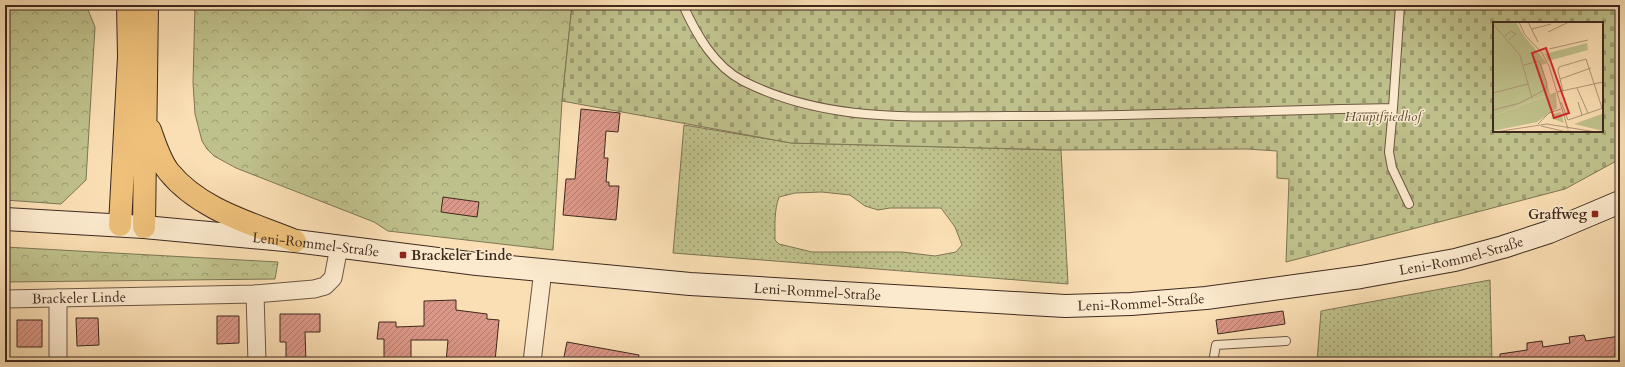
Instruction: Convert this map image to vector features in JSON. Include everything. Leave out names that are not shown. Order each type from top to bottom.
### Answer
[{"type":"highway","points":[[120,225],[130,57],[128,5]]},
{"type":"highway","points":[[144,227],[147,121],[147,5]]},
{"type":"highway","points":[[147,121],[156,149],[169,172],[192,194],[221,212],[295,241]]},
{"type":"main road","name":"Leni-Rommel-Straße","points":[[5,219],[120,225],[295,241],[543,270],[690,284],[1065,306],[1131,304],[1206,298],[1361,277],[1455,260],[1503,247],[1549,232],[1620,202]]},
{"type":"street","name":"Brackeler Linde","points":[[5,299],[255,294],[314,289],[325,286],[333,278],[339,247]]},
{"type":"street","points":[[532,362],[543,270]]},
{"type":"street","points":[[255,294],[257,362]]},
{"type":"street","points":[[58,298],[58,362]]},
{"type":"lane","points":[[683,5],[703,44],[722,65],[741,80],[790,101],[843,112],[905,116],[1098,116],[1393,108]]},
{"type":"lane","points":[[1400,5],[1389,152],[1392,168],[1409,204]]},
{"type":"lane","points":[[1213,362],[1216,344],[1286,341]]},
{"type":"green space","points":[[5,5],[86,5],[95,27],[86,180],[61,204],[5,200]]},
{"type":"green space","points":[[195,5],[572,5],[562,101],[553,250],[388,231],[374,222],[236,168],[214,156],[202,141],[195,114],[193,83]]},
{"type":"green space","name":"Hauptfriedhof","points":[[572,5],[1620,5],[1620,159],[1565,189],[1286,262],[1289,179],[1277,178],[1277,151],[1247,149],[1061,150],[791,143],[562,101]]},
{"type":"green space","points":[[684,125],[792,143],[1061,150],[1068,284],[673,253]],"holes":[[[822,192],[850,195],[865,206],[878,210],[890,208],[941,208],[955,227],[962,245],[956,252],[935,256],[902,252],[812,252],[779,244],[775,240],[775,223],[777,202],[779,197],[795,193]]]},
{"type":"green space","points":[[5,247],[278,262],[275,279],[5,282]]},
{"type":"green space","points":[[1490,280],[1492,362],[1317,362],[1321,311]]},
{"type":"building","points":[[581,109],[620,113],[618,132],[606,131],[604,158],[608,158],[606,182],[609,182],[609,186],[619,186],[616,220],[563,215],[566,179],[575,179]]},
{"type":"building","points":[[443,197],[479,202],[477,217],[441,212]]},
{"type":"building","points":[[456,300],[456,310],[487,314],[487,319],[499,320],[495,361],[446,362],[448,340],[411,340],[411,362],[384,362],[384,339],[377,339],[379,322],[396,322],[396,327],[424,326],[424,301]]},
{"type":"building","points":[[1283,311],[1285,324],[1218,334],[1216,320]]},
{"type":"building","points":[[280,314],[320,314],[320,332],[305,332],[306,362],[286,362],[286,342],[280,342]]},
{"type":"building","points":[[217,316],[239,316],[239,343],[217,344]]},
{"type":"building","points":[[76,318],[98,318],[99,345],[77,346]]},
{"type":"building","points":[[17,320],[42,320],[42,347],[17,347]]},
{"type":"building","points":[[1584,335],[1586,341],[1620,336],[1620,353],[1615,354],[1616,361],[1500,362],[1500,354],[1527,350],[1527,343],[1542,341],[1543,347],[1570,343],[1569,337]]},
{"type":"building","points":[[567,342],[639,355],[638,362],[563,362]]},
{"type":"place","name":"Graffweg","points":[[1595,214]]},
{"type":"place","name":"Brackeler Linde","points":[[403,255]]}]
